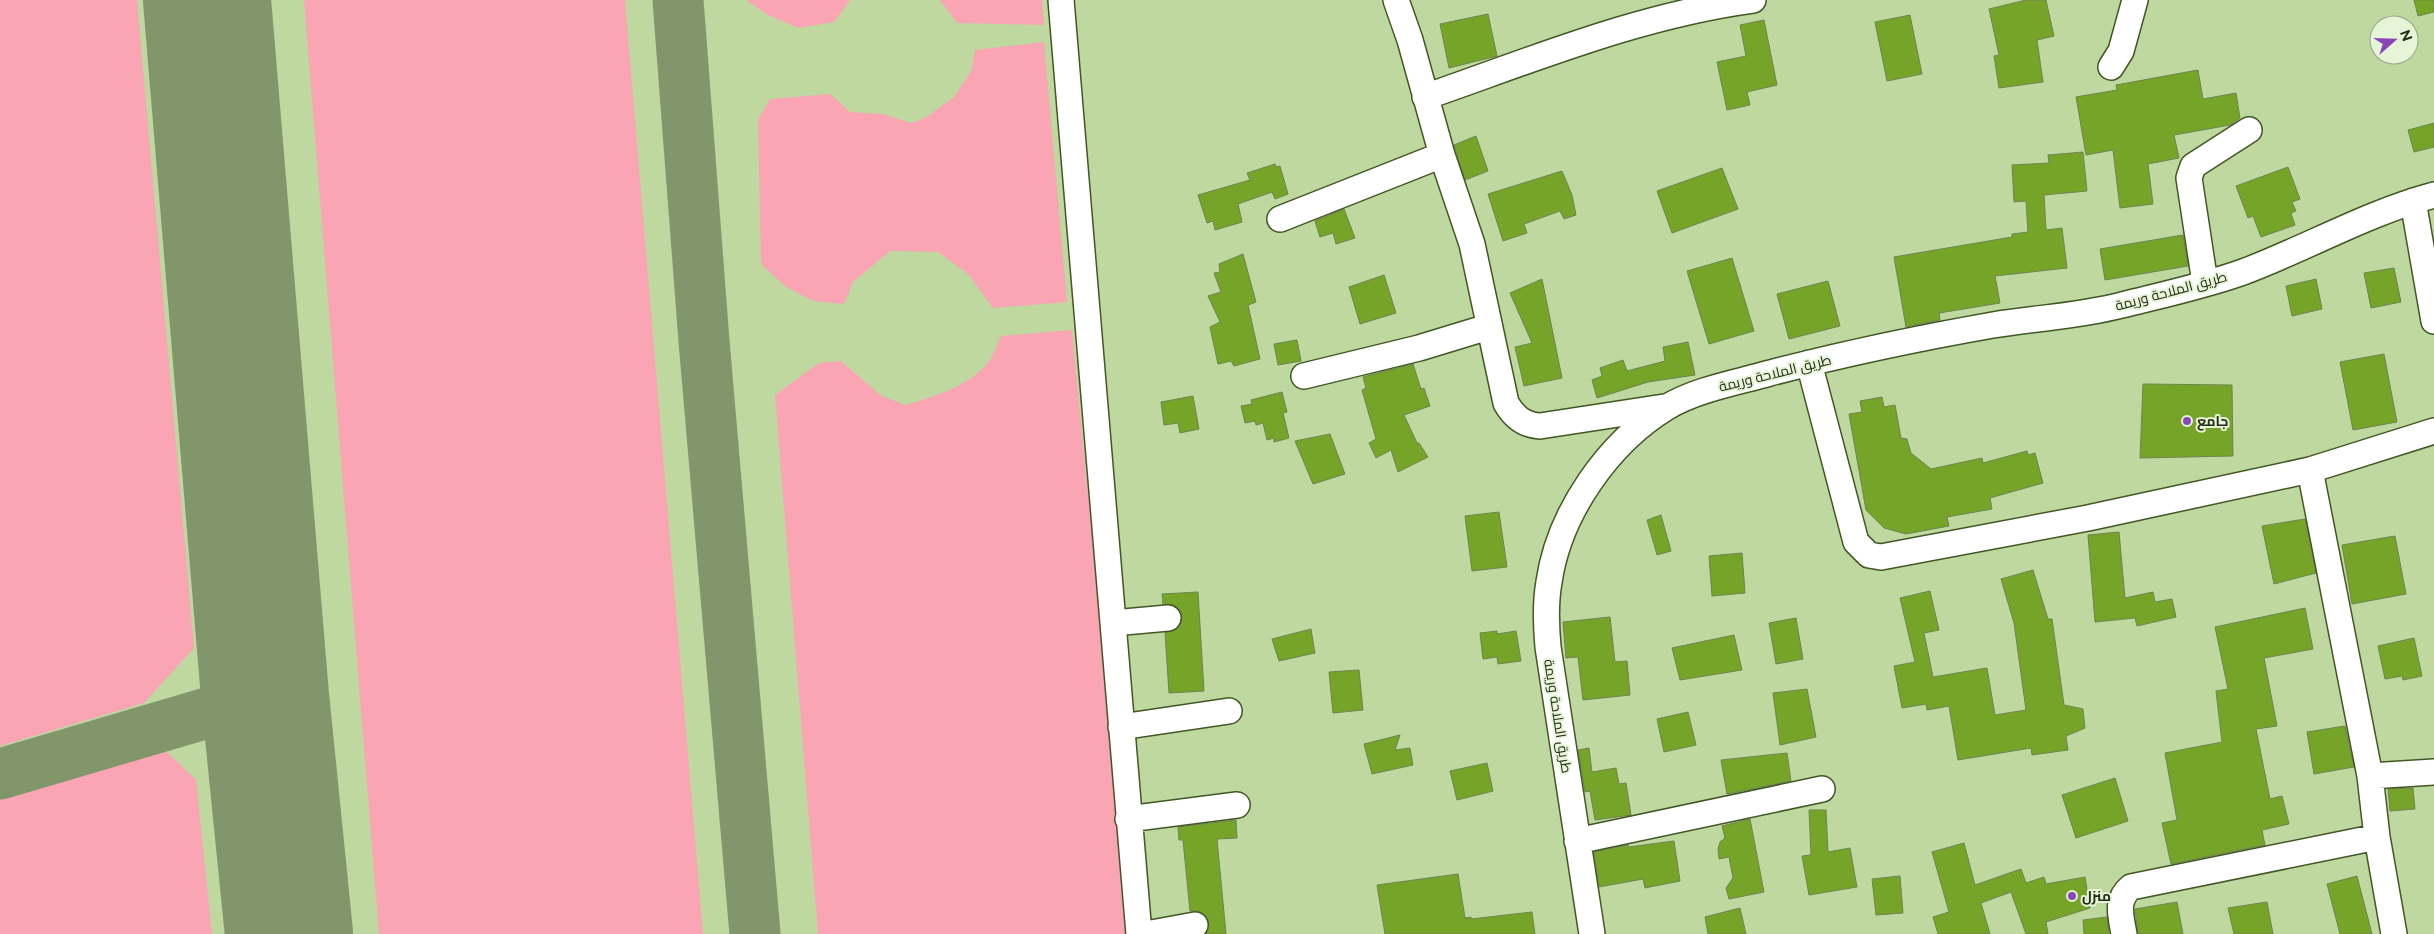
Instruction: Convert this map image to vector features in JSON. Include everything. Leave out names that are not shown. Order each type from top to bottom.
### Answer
[{"type":"street","points":[[1061,0],[1139,934]]},
{"type":"street","points":[[1396,0],[1410,40],[1442,155],[1472,244],[1488,326],[1506,403],[1511,412],[1525,423],[1540,426],[1668,406]]},
{"type":"street","points":[[1425,97],[1570,46],[1670,16],[1753,0]]},
{"type":"street","points":[[2112,67],[2121,51],[2136,0]]},
{"type":"street","points":[[2205,283],[2189,178],[2194,166],[2249,130]]},
{"type":"street","points":[[1280,219],[1442,155]]},
{"type":"street","points":[[2424,198],[2434,321]]},
{"type":"street","name":"طريق الملاحة وريمة","points":[[1592,934],[1548,647],[1546,614],[1549,581],[1557,548],[1569,518],[1586,489],[1603,464],[1645,422],[1668,406],[1697,393],[1809,363],[1991,326],[2118,306],[2205,283],[2243,272],[2362,219],[2424,198]]},
{"type":"street","points":[[1304,376],[1419,348],[1488,326]]},
{"type":"street","points":[[1809,363],[1856,542],[1869,555],[1896,554],[2059,523],[2310,470],[2434,431]]},
{"type":"street","points":[[2310,470],[2370,776],[2376,837],[2394,934]]},
{"type":"street","points":[[1114,623],[1168,618]]},
{"type":"street","points":[[1121,727],[1229,711]]},
{"type":"street","points":[[2370,776],[2434,772]]},
{"type":"street","points":[[1577,840],[1822,788]]},
{"type":"street","points":[[1128,819],[1237,805]]},
{"type":"street","points":[[2124,934],[2119,904],[2125,892],[2131,887],[2376,837]]},
{"type":"street","points":[[1146,934],[1195,925]]},
{"type":"shaded area","points":[[0,0],[137,0],[194,648],[144,703],[0,746]]},
{"type":"shaded area","points":[[304,0],[625,0],[703,934],[379,934]]},
{"type":"shaded area","points":[[746,0],[850,0],[834,22],[798,28],[768,15]]},
{"type":"shaded area","points":[[940,0],[1042,0],[1044,25],[957,23]]},
{"type":"shaded area","points":[[1044,42],[1067,302],[993,308],[968,274],[938,252],[890,251],[853,282],[844,304],[813,301],[786,287],[761,264],[758,120],[770,99],[830,94],[850,112],[883,114],[911,123],[925,118],[954,97],[971,71],[975,50]]},
{"type":"shaded area","points":[[1072,330],[1087,486],[1140,934],[818,934],[775,395],[819,363],[841,361],[880,395],[905,405],[938,395],[970,379],[987,364],[1001,336]]},
{"type":"shaded area","points":[[142,743],[168,753],[196,780],[212,934],[0,934],[0,790]]},
{"type":"building","points":[[2026,0],[2046,0],[2054,36],[2037,40],[2043,82],[1999,88],[1994,56],[1999,55],[1989,9]]},
{"type":"building","points":[[2414,0],[2434,0],[2434,12],[2418,15]]},
{"type":"building","points":[[1488,14],[1497,56],[1449,68],[1440,24]]},
{"type":"building","points":[[1910,15],[1922,74],[1887,81],[1875,22]]},
{"type":"building","points":[[1764,20],[1777,85],[1747,92],[1750,105],[1727,110],[1717,62],[1746,56],[1740,25]]},
{"type":"building","points":[[2198,70],[2203,99],[2236,93],[2240,118],[2230,125],[2174,135],[2179,158],[2148,164],[2153,204],[2120,208],[2113,150],[2086,155],[2076,97],[2117,90],[2116,85]]},
{"type":"building","points":[[2434,123],[2434,147],[2414,152],[2408,130]]},
{"type":"building","points":[[1476,136],[1488,171],[1465,180],[1454,145]]},
{"type":"building","points":[[2083,152],[2087,191],[2044,195],[2046,230],[2062,228],[2067,268],[1995,276],[2000,303],[1939,313],[1940,320],[1906,327],[1894,257],[2012,237],[2012,234],[2028,232],[2026,201],[2014,202],[2012,165],[2049,163],[2048,155]]},
{"type":"building","points":[[1275,164],[1276,167],[1280,166],[1288,194],[1275,199],[1272,192],[1238,204],[1242,222],[1215,230],[1213,221],[1207,223],[1198,195],[1250,180],[1247,173]]},
{"type":"building","points":[[2288,167],[2300,199],[2292,202],[2296,211],[2291,213],[2295,225],[2261,237],[2253,216],[2248,218],[2236,186]]},
{"type":"building","points":[[1722,168],[1738,209],[1672,233],[1657,191]]},
{"type":"building","points":[[1562,171],[1572,195],[1576,215],[1564,219],[1560,211],[1524,224],[1527,233],[1503,241],[1488,194]]},
{"type":"building","points":[[1344,209],[1355,238],[1336,244],[1333,233],[1320,237],[1315,221]]},
{"type":"building","points":[[2183,235],[2188,266],[2105,280],[2100,249]]},
{"type":"building","points":[[1243,254],[1256,302],[1248,305],[1260,359],[1234,366],[1231,361],[1218,364],[1210,327],[1220,322],[1208,296],[1221,292],[1214,273],[1220,272],[1219,264]]},
{"type":"building","points":[[1732,258],[1754,331],[1709,344],[1687,271]]},
{"type":"building","points":[[2394,268],[2401,302],[2371,308],[2364,273]]},
{"type":"building","points":[[1384,275],[1396,313],[1360,324],[1349,287]]},
{"type":"building","points":[[1542,279],[1562,378],[1524,386],[1515,347],[1532,343],[1510,293]]},
{"type":"building","points":[[2316,279],[2322,309],[2292,316],[2286,286]]},
{"type":"building","points":[[1828,281],[1840,326],[1789,339],[1777,294]]},
{"type":"building","points":[[1297,340],[1301,361],[1278,365],[1274,344]]},
{"type":"building","points":[[1688,342],[1695,375],[1648,382],[1597,398],[1592,380],[1602,376],[1600,368],[1623,360],[1627,371],[1665,361],[1663,347]]},
{"type":"building","points":[[2384,354],[2397,422],[2353,430],[2340,362]]},
{"type":"building","points":[[1413,364],[1421,389],[1424,388],[1430,406],[1404,415],[1417,443],[1419,443],[1428,457],[1398,472],[1391,450],[1376,458],[1369,443],[1376,439],[1362,390],[1366,388],[1363,377]]},
{"type":"building","name":"جامع","points":[[2143,384],[2232,385],[2233,456],[2140,458]]},
{"type":"building","points":[[1282,392],[1287,412],[1283,413],[1289,438],[1274,442],[1274,438],[1267,440],[1263,423],[1256,425],[1255,421],[1245,423],[1241,406],[1252,404],[1251,400]]},
{"type":"building","points":[[1193,396],[1199,429],[1180,433],[1178,423],[1164,425],[1161,402]]},
{"type":"building","points":[[1882,397],[1884,407],[1895,405],[1901,438],[1907,439],[1911,453],[1931,469],[1982,458],[1983,463],[2027,451],[2028,455],[2035,453],[2043,483],[1990,498],[1992,509],[1947,517],[1949,526],[1906,534],[1884,528],[1866,510],[1849,414],[1862,412],[1860,401]]},
{"type":"building","points":[[1330,434],[1345,474],[1313,484],[1295,441]]},
{"type":"building","points":[[1499,512],[1507,567],[1472,571],[1465,516]]},
{"type":"building","points":[[1661,515],[1671,551],[1657,555],[1647,520]]},
{"type":"building","points":[[2305,519],[2316,573],[2274,584],[2262,526]]},
{"type":"building","points":[[2119,532],[2125,598],[2153,592],[2155,602],[2172,599],[2176,617],[2137,626],[2135,618],[2095,622],[2088,535]]},
{"type":"building","points":[[2395,536],[2406,594],[2352,604],[2342,545]]},
{"type":"building","points":[[1742,553],[1745,593],[1712,596],[1709,556]]},
{"type":"building","points":[[2033,570],[2048,619],[2052,619],[2064,705],[2083,709],[2085,728],[2066,736],[2068,750],[2032,755],[2031,748],[1958,760],[1949,706],[1927,710],[1926,704],[1902,708],[1894,666],[1915,662],[1900,598],[1930,591],[1939,630],[1924,633],[1933,677],[1987,668],[1995,715],[2026,710],[2014,623],[2001,579]]},
{"type":"building","points":[[1198,592],[1204,691],[1169,693],[1165,633],[1177,629],[1182,617],[1180,610],[1174,605],[1163,604],[1162,594]]},
{"type":"building","points":[[2305,608],[2313,649],[2264,658],[2277,726],[2256,729],[2270,799],[2282,796],[2289,824],[2262,830],[2265,845],[2171,864],[2162,823],[2177,820],[2165,753],[2222,742],[2216,691],[2228,689],[2215,627]]},
{"type":"building","points":[[1610,617],[1615,662],[1627,661],[1630,695],[1583,700],[1578,657],[1566,658],[1563,622]]},
{"type":"building","points":[[1796,618],[1803,659],[1776,664],[1769,623]]},
{"type":"building","points":[[1311,629],[1315,653],[1279,661],[1272,639]]},
{"type":"building","points":[[1497,631],[1497,634],[1516,631],[1521,661],[1498,664],[1497,657],[1483,659],[1480,633]]},
{"type":"building","points":[[1734,635],[1742,670],[1680,680],[1672,648]]},
{"type":"building","points":[[2414,638],[2422,676],[2403,680],[2402,676],[2385,679],[2378,646]]},
{"type":"building","points":[[1359,670],[1363,710],[1333,713],[1329,672]]},
{"type":"building","points":[[1807,689],[1816,737],[1780,745],[1773,693]]},
{"type":"building","points":[[1688,712],[1696,745],[1664,752],[1657,719]]},
{"type":"building","points":[[2345,726],[2354,767],[2314,774],[2307,732]]},
{"type":"building","points":[[1400,735],[1395,750],[1410,748],[1413,765],[1372,774],[1364,744]]},
{"type":"building","points":[[1589,748],[1592,772],[1616,768],[1619,784],[1626,783],[1631,815],[1595,820],[1590,791],[1585,792],[1578,750]]},
{"type":"building","points":[[1787,753],[1791,781],[1727,794],[1721,760]]},
{"type":"building","points":[[1487,763],[1493,791],[1457,800],[1450,771]]},
{"type":"building","points":[[2115,778],[2128,821],[2076,838],[2062,795]]},
{"type":"building","points":[[2413,788],[2415,809],[2390,811],[2388,789]]},
{"type":"building","points":[[1809,810],[1826,810],[1828,852],[1850,848],[1857,887],[1809,895],[1802,856],[1811,855]]},
{"type":"building","points":[[1750,819],[1764,892],[1729,899],[1726,888],[1733,878],[1729,857],[1719,859],[1718,849],[1720,842],[1725,838],[1722,826]]},
{"type":"building","points":[[1236,820],[1237,838],[1217,839],[1226,934],[1206,934],[1209,923],[1206,916],[1199,911],[1190,911],[1183,840],[1179,840],[1178,827]]},
{"type":"building","points":[[1674,841],[1680,881],[1645,888],[1643,879],[1599,887],[1594,852],[1628,845],[1629,847]]},
{"type":"building","points":[[1964,843],[1975,885],[2021,869],[2026,883],[2044,877],[2046,884],[2085,877],[2090,908],[2046,922],[2048,934],[2026,934],[2011,892],[1981,903],[1990,934],[1938,934],[1933,917],[1949,912],[1932,852]]},
{"type":"building","points":[[1458,874],[1465,918],[1471,917],[1471,919],[1532,912],[1535,934],[1385,934],[1377,885]]},
{"type":"building","points":[[1900,876],[1903,913],[1876,915],[1872,879]]},
{"type":"building","points":[[2357,876],[2372,934],[2340,934],[2327,884]]},
{"type":"building","points":[[2177,902],[2183,934],[2138,934],[2135,909]]},
{"type":"building","points":[[2267,902],[2273,934],[2234,934],[2228,908]]},
{"type":"building","points":[[1740,908],[1746,934],[1708,934],[1705,917]]},
{"type":"building","points":[[2107,917],[2109,934],[2084,934],[2083,920]]},
{"type":"taxiway","points":[[678,0],[704,341],[755,934]]},
{"type":"taxiway","points":[[0,774],[265,696]]},
{"type":"runway","points":[[207,0],[265,696],[289,934]]},
{"type":"place","name":"جامع","points":[[2187,421]]},
{"type":"place","name":"منزل","points":[[2072,896]]}]
